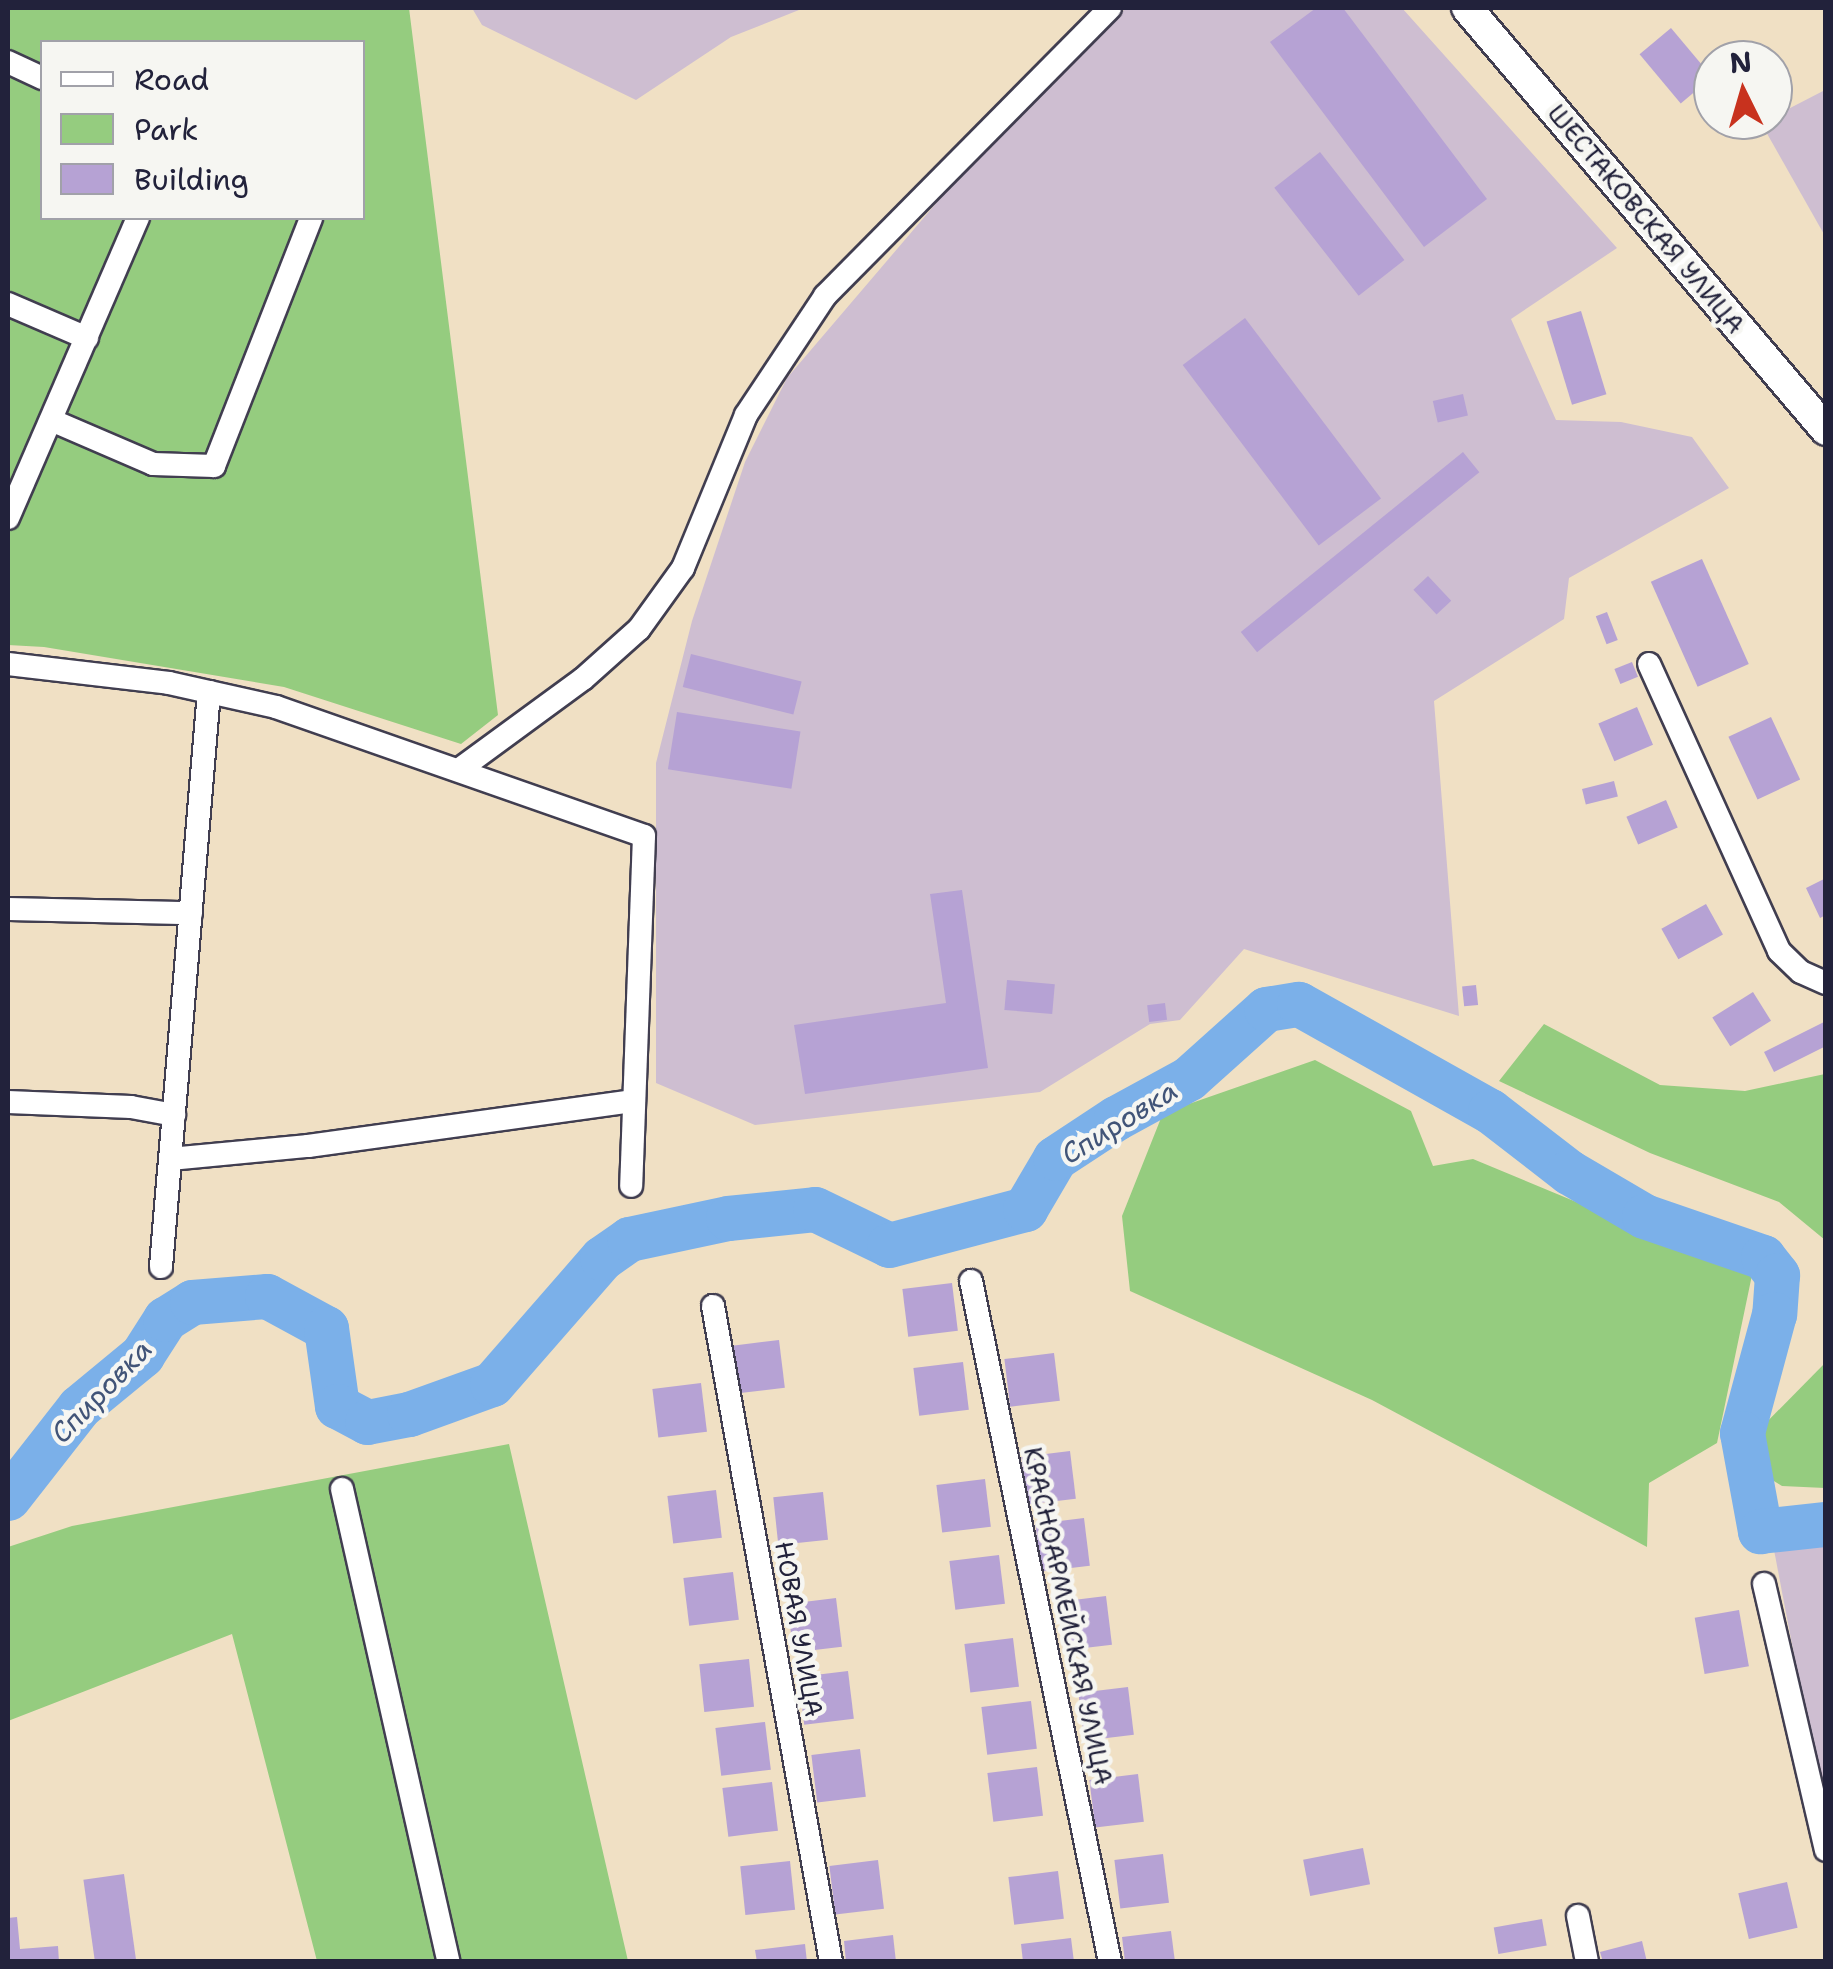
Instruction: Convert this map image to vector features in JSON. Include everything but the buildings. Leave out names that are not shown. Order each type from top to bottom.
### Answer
[{"type":"main road","name":"ШЕСТАКОВСКАЯ УЛИЦА","points":[[1467,8],[1826,430]]},
{"type":"street","points":[[460,769],[583,679],[638,629],[682,568],[746,415],[825,296],[1110,8]]},
{"type":"street","points":[[8,62],[40,77]]},
{"type":"street","points":[[8,518],[137,220]]},
{"type":"street","points":[[51,420],[153,464],[214,466],[310,220]]},
{"type":"street","points":[[8,304],[86,338]]},
{"type":"street","points":[[8,664],[168,683],[276,707],[644,836],[630,1186]]},
{"type":"street","points":[[1649,664],[1779,951],[1802,972],[1826,984]]},
{"type":"street","points":[[161,1267],[209,692]]},
{"type":"street","points":[[8,909],[190,913]]},
{"type":"street","points":[[170,1159],[308,1146],[634,1101]]},
{"type":"street","points":[[8,1102],[174,1114]]},
{"type":"street","name":"КРАСНОАРМЕЙСКАЯ УЛИЦА","points":[[971,1281],[1110,1962]]},
{"type":"street","name":"НОВАЯ УЛИЦА","points":[[713,1306],[831,1962]]},
{"type":"street","points":[[342,1489],[449,1962]]},
{"type":"street","points":[[1764,1584],[1826,1850]]},
{"type":"street","points":[[1578,1916],[1587,1962]]},
{"type":"shaded area","points":[[472,8],[804,8],[731,37],[636,100],[482,25]]},
{"type":"shaded area","points":[[1126,8],[1402,8],[1617,248],[1511,319],[1556,420],[1621,422],[1692,437],[1729,488],[1569,578],[1564,619],[1434,701],[1459,1016],[1244,949],[1180,1020],[1150,1024],[1040,1092],[755,1125],[656,1083],[656,763],[692,621],[745,462],[787,378],[944,194]]},
{"type":"shaded area","points":[[1825,90],[1825,236],[1771,140],[1793,140],[1793,106]]},
{"type":"shaded area","points":[[1825,1544],[1825,1779],[1818,1780],[1774,1550]]},
{"type":"green space","points":[[8,8],[409,8],[498,715],[461,744],[284,687],[44,647],[8,645]]},
{"type":"green space","points":[[1544,1024],[1660,1085],[1745,1091],[1825,1074],[1825,1240],[1779,1202],[1650,1153],[1499,1081]]},
{"type":"green space","points":[[1315,1060],[1411,1111],[1433,1166],[1473,1159],[1752,1275],[1717,1443],[1649,1483],[1647,1547],[1372,1400],[1130,1291],[1122,1216],[1163,1113]]},
{"type":"green space","points":[[1825,1363],[1825,1488],[1782,1486],[1756,1470],[1752,1437]]},
{"type":"green space","points":[[509,1444],[628,1961],[317,1961],[232,1634],[8,1721],[8,1547],[72,1526]]},
{"type":"waterway","name":"Спировка","points":[[8,1498],[79,1407],[142,1355],[165,1319],[192,1302],[267,1296],[326,1328],[337,1406],[367,1422],[409,1414],[492,1384],[602,1258],[629,1239],[728,1218],[815,1209],[889,1245],[1025,1209],[1055,1158],[1116,1118],[1189,1078],[1266,1009],[1299,1004],[1490,1111],[1569,1172],[1644,1216],[1763,1257],[1777,1275],[1774,1314],[1742,1433],[1760,1531],[1826,1524]]}]
